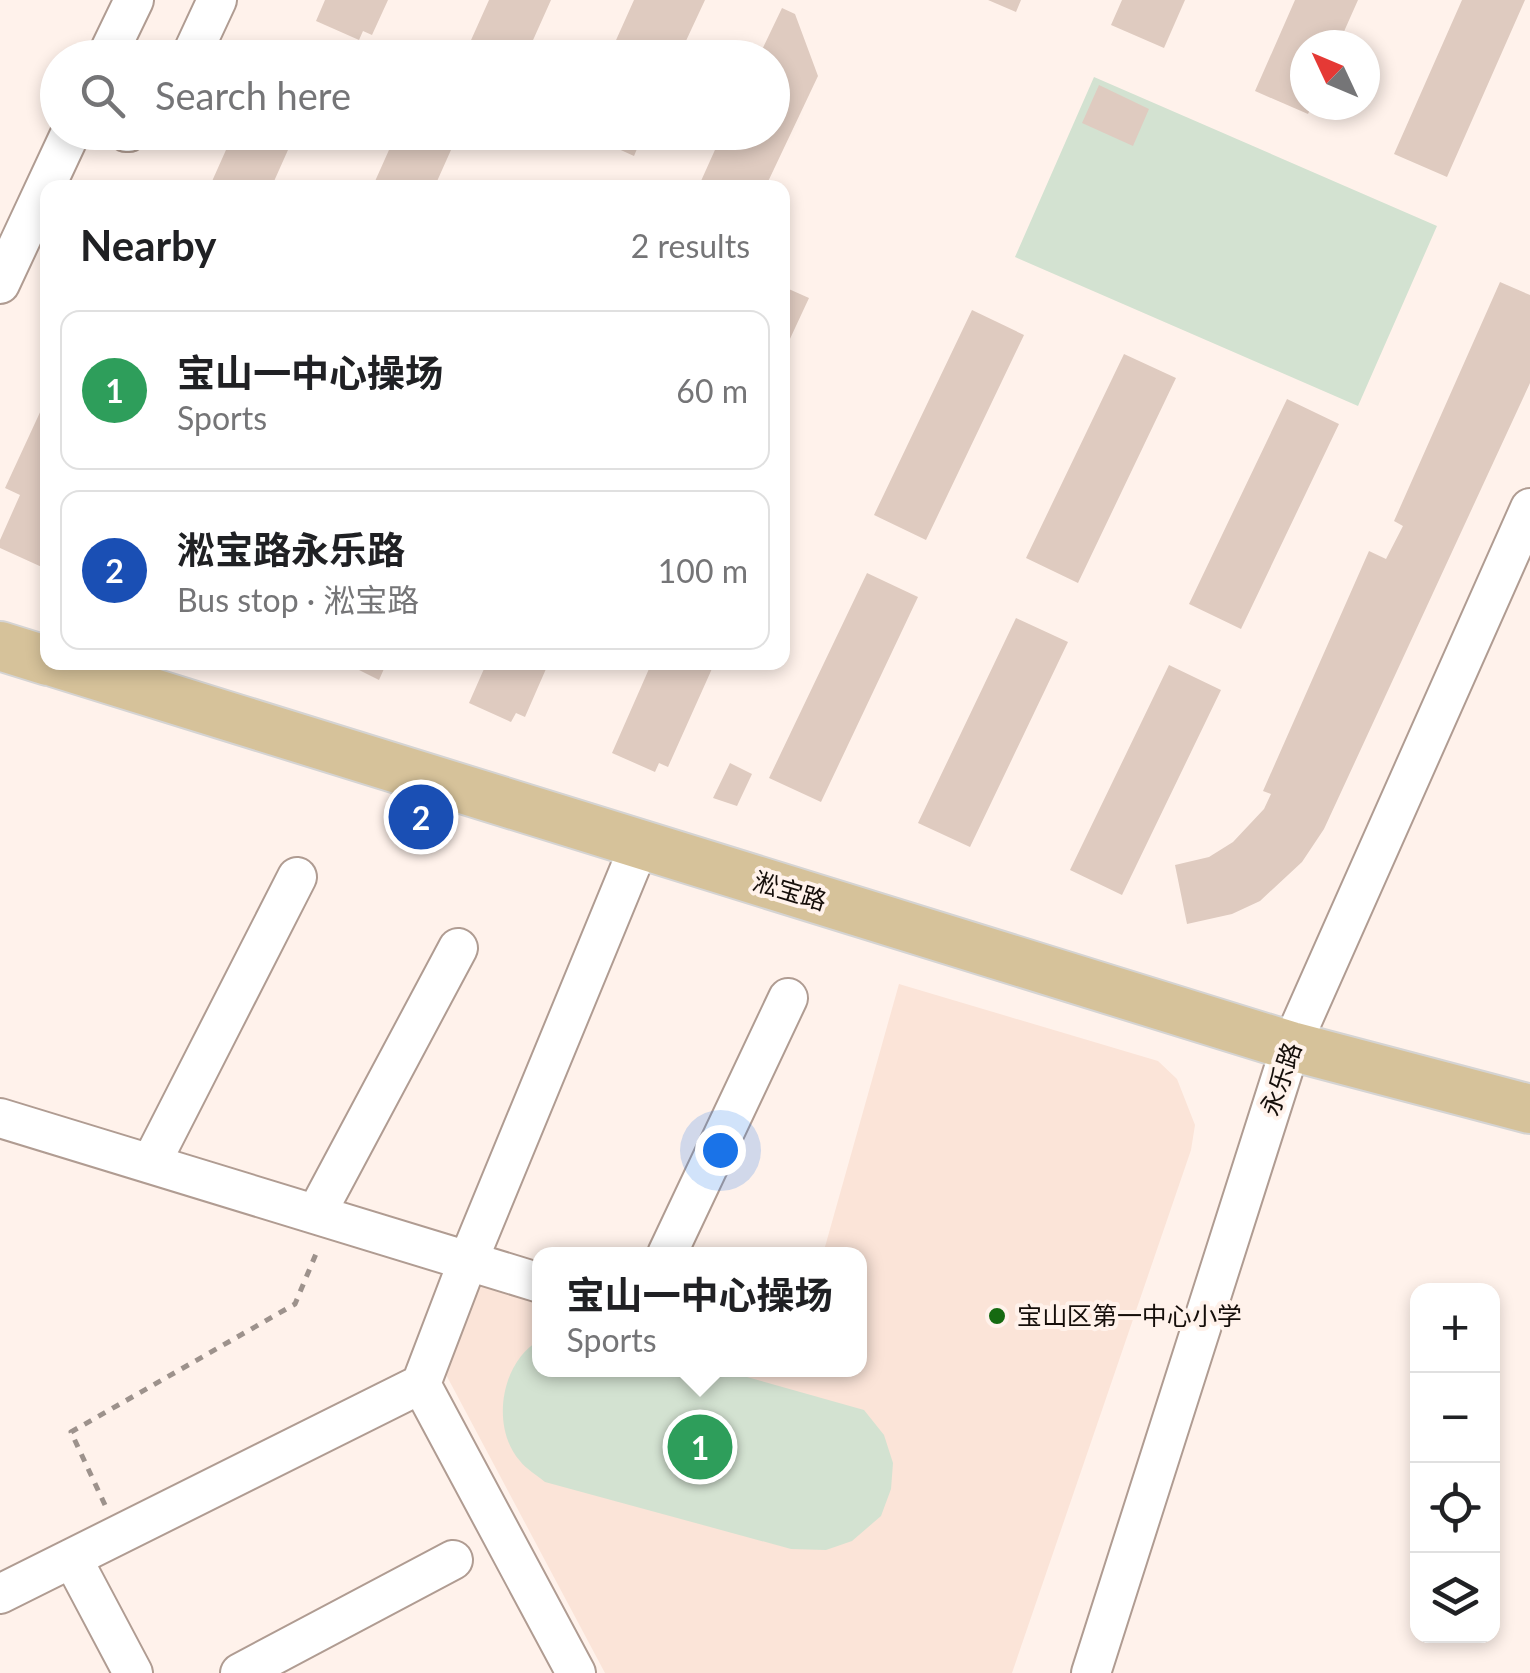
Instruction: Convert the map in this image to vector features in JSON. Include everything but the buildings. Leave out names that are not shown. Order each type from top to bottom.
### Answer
[{"type":"main road","name":"淞宝路","points":[[0,646],[40,659]]},
{"type":"main road","name":"淞宝路","points":[[76,670],[1291,1046],[1530,1109]]},
{"type":"street","points":[[115,40],[134,0]]},
{"type":"street","points":[[198,40],[217,0]]},
{"type":"street","points":[[47,180],[63,150]]},
{"type":"street","points":[[4,263],[40,194]]},
{"type":"street","name":"永乐路","points":[[1091,1673],[1291,1046],[1530,508]]},
{"type":"street","points":[[0,1594],[421,1384],[640,844]]},
{"type":"street","points":[[151,1163],[296,877]]},
{"type":"street","points":[[323,1216],[458,948]]},
{"type":"street","points":[[671,1247],[788,998]]},
{"type":"street","points":[[0,1118],[532,1281]]},
{"type":"street","points":[[421,1384],[564,1669]]},
{"type":"street","points":[[72,1558],[133,1673]]},
{"type":"street","points":[[240,1673],[454,1560]]},
{"type":"path","points":[[119,1535],[71,1432],[296,1304],[323,1216]]},
{"type":"shaded area","name":"宝山区第一中心小学","points":[[899,984],[1158,1061],[1177,1079],[1195,1125],[1191,1150],[1012,1673],[605,1673],[443,1369],[491,1250],[532,1261],[532,1377],[867,1377],[867,1247],[825,1247]]},
{"type":"green space","points":[[1094,77],[1437,226],[1358,406],[1015,257]]},
{"type":"green space","points":[[532,1346],[532,1377],[747,1377],[864,1410],[884,1435],[893,1463],[891,1489],[881,1516],[852,1541],[826,1550],[791,1549],[545,1482],[522,1464],[505,1431],[504,1396],[516,1363]]},
{"type":"place","name":"淞宝路永乐路","points":[[421,817]]},
{"type":"place","name":"宝山区第一中心小学","points":[[997,1316]]},
{"type":"place","name":"宝山一中心操场","points":[[700,1447]]}]
